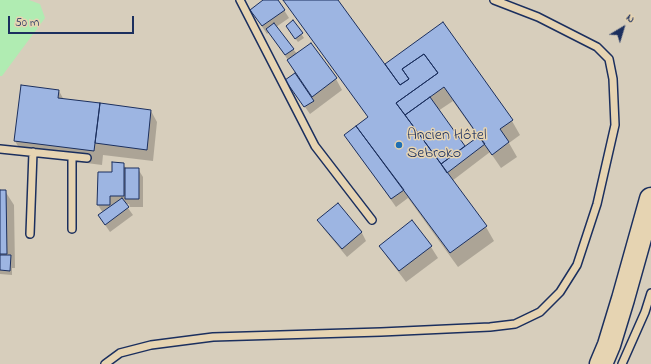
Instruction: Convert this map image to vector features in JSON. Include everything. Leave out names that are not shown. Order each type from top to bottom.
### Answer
[{"type":"main road","points":[[601,364],[609,345],[623,299],[651,199]]},
{"type":"lane","points":[[240,0],[315,146],[372,220]]},
{"type":"lane","points":[[105,364],[120,353],[151,344],[205,338],[490,327],[515,324],[540,312],[560,292],[577,265],[597,204],[616,125],[613,79],[608,59],[597,47],[538,17],[494,0]]},
{"type":"lane","points":[[0,149],[88,158]]},
{"type":"lane","points":[[30,234],[33,152]]},
{"type":"lane","points":[[72,157],[72,229]]},
{"type":"lane","points":[[622,364],[645,312],[651,293]]},
{"type":"green space","points":[[0,0],[29,0],[40,4],[45,18],[2,76],[0,76]]},
{"type":"building","points":[[263,0],[278,0],[285,10],[262,26],[250,10]]},
{"type":"building","name":"Ancien Hôtel Sebroko","points":[[283,0],[338,0],[400,85],[409,79],[402,69],[424,54],[438,73],[396,103],[487,226],[450,253],[356,126],[368,117]]},
{"type":"building","points":[[293,20],[303,33],[295,39],[286,26]]},
{"type":"building","points":[[443,22],[513,120],[500,129],[509,142],[492,155],[444,87],[405,115],[396,103],[438,73],[424,54],[402,69],[409,79],[400,85],[385,64]]},
{"type":"building","points":[[274,23],[294,49],[285,55],[266,29]]},
{"type":"building","points":[[311,43],[337,78],[312,97],[287,60]]},
{"type":"building","points":[[295,73],[314,101],[304,107],[285,80]]},
{"type":"building","points":[[21,85],[59,90],[58,98],[100,103],[94,151],[14,141]]},
{"type":"building","points":[[430,97],[465,146],[441,164],[405,115]]},
{"type":"building","points":[[100,103],[151,110],[147,150],[95,143]]},
{"type":"building","points":[[356,126],[404,190],[391,199],[344,135]]},
{"type":"building","points":[[479,136],[485,144],[447,173],[441,164]]},
{"type":"building","points":[[112,162],[124,163],[124,196],[110,196],[110,205],[97,205],[98,172],[112,172]]},
{"type":"building","points":[[125,168],[139,168],[139,199],[125,199]]},
{"type":"building","points":[[0,190],[6,190],[7,254],[0,254]]},
{"type":"building","points":[[122,198],[129,207],[105,225],[98,215]]},
{"type":"building","points":[[338,203],[362,232],[342,249],[317,220]]},
{"type":"building","points":[[412,220],[432,246],[399,271],[379,246]]},
{"type":"building","points":[[0,255],[11,255],[10,271],[0,270]]},
{"type":"place","name":"Ancien Hôtel Sebroko","points":[[399,145]]}]
